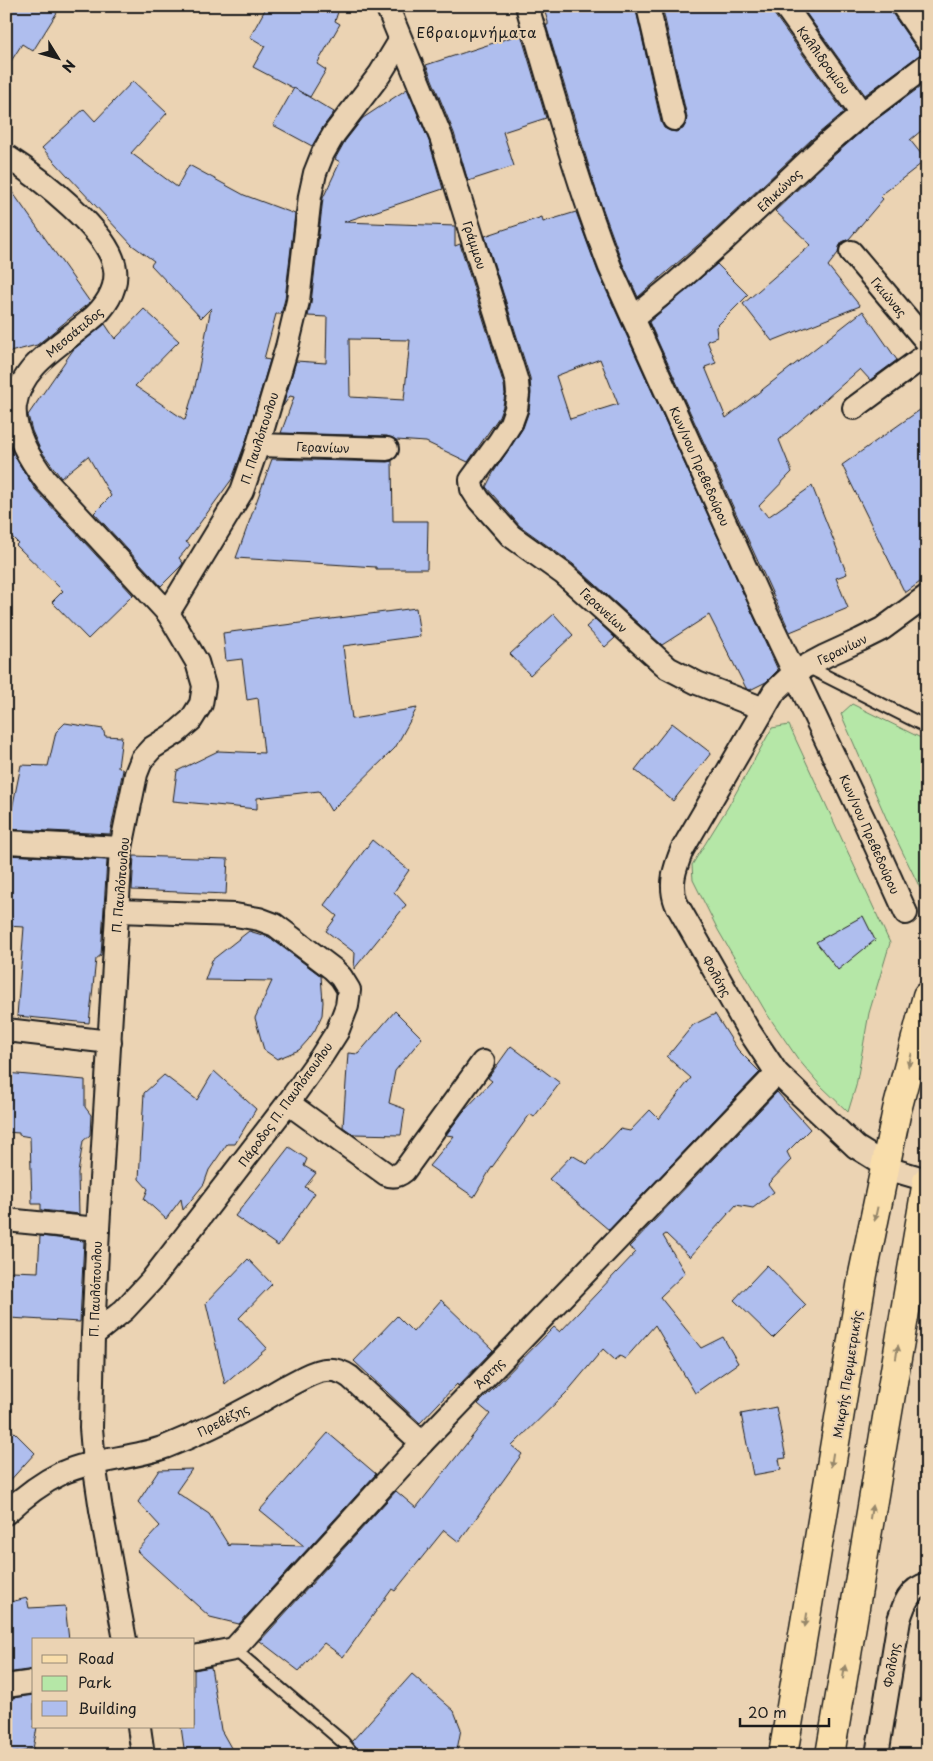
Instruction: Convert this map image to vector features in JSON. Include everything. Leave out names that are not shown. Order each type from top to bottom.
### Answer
[{"type":"main road","name":"Μικρής Περιμετρικής","points":[[784,1755],[863,1274],[897,1110],[927,996]]},
{"type":"main road","points":[[830,1755],[926,1190]]},
{"type":"street","name":"Γράμμου","points":[[387,6],[441,137],[517,382],[516,409],[511,423],[500,442],[472,480]]},
{"type":"street","name":"Κων/νου Πρεβεδούρου","points":[[528,6],[583,194],[610,267],[759,598],[800,669],[906,913]]},
{"type":"street","points":[[648,6],[674,119]]},
{"type":"street","name":"Καλλιδρομίου","points":[[785,6],[862,114]]},
{"type":"street","points":[[903,6],[927,41]]},
{"type":"street","name":"Π. Παυλόπουλου","points":[[125,1638],[101,1510],[91,1428],[98,1229],[121,848],[136,774],[142,759],[152,748],[176,733],[191,720],[201,704],[204,686],[197,662],[168,613],[242,490],[258,445],[280,373],[298,301],[310,196],[315,173],[323,153],[334,134],[380,74],[400,41]]},
{"type":"street","name":"Ελικώνος","points":[[633,318],[721,244],[821,149],[862,114],[927,65]]},
{"type":"street","name":"Μεσσάτιδος","points":[[6,156],[50,189],[88,224],[105,244],[114,260],[116,270],[113,290],[104,306],[87,323],[48,353],[22,383],[15,406],[16,421],[21,437],[46,481],[168,613]]},
{"type":"street","name":"Γκιώνας","points":[[852,252],[927,342]]},
{"type":"street","points":[[854,408],[927,354]]},
{"type":"street","name":"Γερανίων","points":[[258,445],[387,449]]},
{"type":"street","name":"Γερανείων","points":[[472,480],[472,489],[479,500],[511,536],[564,574],[668,668],[697,683],[764,709]]},
{"type":"street","name":"Γερανίων","points":[[764,709],[774,692],[800,669],[882,629],[927,596]]},
{"type":"street","name":"Φολόης","points":[[764,709],[682,850],[674,873],[672,889],[676,903],[747,1028],[777,1073],[856,1148],[926,1190]]},
{"type":"street","points":[[6,842],[121,848]]},
{"type":"street","name":"Πάροδος Π. Παυλόπουλου","points":[[93,1334],[124,1310],[151,1281],[288,1103],[321,1057],[344,1017],[349,990],[341,977],[333,969],[275,925],[259,919],[235,915],[118,911]]},
{"type":"street","points":[[6,1030],[110,1042]]},
{"type":"street","points":[[288,1103],[386,1174],[392,1176],[399,1175],[404,1171],[484,1062]]},
{"type":"street","name":"Άρτης","points":[[234,1649],[422,1443],[777,1073]]},
{"type":"street","points":[[6,1220],[98,1229]]},
{"type":"street","name":"Πρεβέζης","points":[[6,1513],[22,1498],[45,1482],[63,1473],[94,1463],[161,1448],[191,1437],[324,1369],[333,1369],[350,1377],[422,1443]]},
{"type":"street","name":"Φολόης","points":[[877,1755],[899,1620],[908,1597],[914,1590],[925,1584]]},
{"type":"street","points":[[195,1656],[234,1649]]},
{"type":"street","points":[[6,1686],[32,1682]]},
{"type":"street","points":[[139,1728],[143,1755]]},
{"type":"lane","points":[[800,669],[927,727]]},
{"type":"lane","points":[[234,1649],[344,1742],[354,1755]]},
{"type":"green space","points":[[852,704],[927,741],[927,872],[920,888],[887,820],[841,714]]},
{"type":"green space","points":[[789,725],[890,943],[869,1013],[856,1086],[848,1112],[820,1085],[798,1059],[767,1014],[718,930],[693,880],[692,865],[728,807],[772,728]]},
{"type":"building","points":[[6,6],[61,6],[33,51],[22,44],[6,69]]},
{"type":"building","points":[[267,6],[340,6],[335,21],[340,24],[317,64],[326,70],[310,97],[253,67],[265,46],[250,37]]},
{"type":"building","points":[[543,6],[635,6],[661,122],[664,128],[676,132],[683,129],[687,117],[662,6],[772,6],[774,14],[844,112],[812,139],[712,233],[638,297],[622,262],[596,190],[546,25],[548,25],[548,22]]},
{"type":"building","points":[[801,6],[890,6],[892,13],[916,48],[922,53],[865,95]]},
{"type":"building","points":[[521,34],[546,118],[503,132],[514,166],[468,181],[454,133],[426,65]]},
{"type":"building","points":[[133,81],[167,113],[131,153],[177,187],[189,165],[244,195],[295,214],[285,299],[281,314],[276,314],[264,359],[270,360],[246,441],[232,479],[186,542],[190,545],[179,558],[183,563],[161,586],[94,513],[111,496],[88,456],[61,478],[40,449],[32,431],[28,415],[73,350],[105,324],[115,339],[144,309],[179,341],[135,386],[185,420],[195,387],[211,308],[201,318],[151,265],[154,261],[132,245],[42,148],[84,109],[95,121]]},
{"type":"building","points":[[927,82],[927,126],[910,140],[926,160],[880,196],[883,199],[849,239],[842,242],[838,253],[828,266],[860,306],[772,341],[743,304],[811,245],[775,211],[870,124]]},
{"type":"building","points":[[294,88],[334,112],[312,146],[273,125]]},
{"type":"building","points":[[407,89],[429,141],[443,189],[344,222],[455,226],[455,246],[460,244],[504,385],[505,394],[499,417],[468,462],[426,442],[396,440],[387,436],[281,433],[294,397],[290,396],[283,406],[296,361],[326,363],[327,317],[308,316],[323,198],[340,162],[335,159],[345,141],[363,118]],"holes":[[[349,339],[410,340],[404,400],[350,397]]]},
{"type":"building","points":[[6,183],[90,302],[37,345],[6,353]]},
{"type":"building","points":[[576,212],[598,272],[778,670],[766,682],[750,690],[746,688],[709,615],[662,645],[573,564],[520,526],[486,487],[493,473],[523,428],[529,411],[531,393],[530,378],[485,236],[542,217],[543,222]],"holes":[[[600,359],[618,404],[570,419],[556,376]]]},
{"type":"building","points":[[717,264],[748,295],[716,327],[717,337],[707,341],[716,363],[705,367],[726,418],[863,311],[897,360],[870,380],[860,369],[779,440],[792,472],[759,506],[768,517],[812,486],[847,574],[836,578],[848,608],[790,632],[649,322]]},
{"type":"building","points":[[927,405],[927,577],[905,593],[842,465]]},
{"type":"building","points":[[9,443],[18,462],[35,489],[133,595],[88,639],[52,602],[63,591],[16,545],[18,543],[6,531],[6,447]]},
{"type":"building","points":[[272,459],[392,461],[393,521],[428,521],[427,569],[376,569],[376,567],[236,558]]},
{"type":"building","points":[[416,608],[420,636],[343,646],[352,719],[417,708],[395,748],[331,811],[319,791],[257,798],[257,809],[173,801],[177,771],[218,751],[264,753],[258,698],[247,700],[242,659],[226,661],[223,633]]},
{"type":"building","points":[[554,614],[573,635],[530,675],[510,654]]},
{"type":"building","points":[[595,619],[615,638],[605,647],[586,627]]},
{"type":"building","points":[[65,723],[103,729],[105,736],[122,737],[118,767],[123,770],[110,834],[8,829],[21,765],[48,766],[56,732]]},
{"type":"building","points":[[672,723],[711,753],[673,801],[635,770]]},
{"type":"building","points":[[372,840],[409,870],[394,892],[406,905],[354,969],[355,953],[326,931],[337,916],[324,905]]},
{"type":"building","points":[[6,855],[107,860],[101,955],[96,959],[89,1023],[17,1016],[24,927],[6,926]]},
{"type":"building","points":[[134,856],[228,859],[226,894],[132,890]]},
{"type":"building","points":[[863,916],[875,940],[838,970],[816,942]]},
{"type":"building","points":[[249,931],[269,937],[321,976],[322,1015],[315,1030],[299,1050],[277,1059],[264,1050],[255,1018],[272,981],[205,980],[212,960]]},
{"type":"building","points":[[395,1011],[422,1038],[395,1071],[389,1103],[405,1109],[401,1135],[353,1134],[343,1127],[348,1053],[358,1054]]},
{"type":"building","points":[[715,1014],[738,1050],[760,1072],[609,1230],[549,1179],[572,1155],[587,1164],[620,1129],[630,1131],[650,1110],[659,1119],[691,1078],[667,1057],[693,1025]]},
{"type":"building","points":[[511,1046],[560,1083],[534,1117],[530,1114],[490,1170],[474,1197],[429,1166],[454,1136],[446,1135],[463,1112],[492,1081],[488,1078]]},
{"type":"building","points":[[214,1071],[256,1109],[235,1144],[227,1144],[209,1170],[204,1184],[183,1210],[181,1199],[166,1219],[144,1199],[148,1189],[139,1179],[144,1093],[164,1075],[197,1100]]},
{"type":"building","points":[[6,1073],[85,1080],[85,1107],[91,1115],[90,1135],[83,1141],[78,1173],[79,1214],[41,1210],[41,1204],[32,1204],[30,1137],[19,1135],[19,1133],[6,1132]]},
{"type":"building","points":[[777,1092],[810,1129],[787,1152],[791,1160],[768,1184],[774,1192],[753,1208],[736,1205],[690,1257],[666,1234],[663,1236],[685,1273],[660,1297],[701,1348],[723,1337],[738,1363],[695,1393],[655,1325],[625,1359],[620,1356],[615,1360],[603,1349],[567,1392],[512,1446],[522,1454],[459,1542],[444,1530],[395,1591],[392,1589],[343,1657],[324,1643],[299,1671],[260,1641],[396,1491],[416,1508],[490,1414],[478,1404],[554,1327],[560,1332],[636,1252],[629,1247]]},
{"type":"building","points":[[289,1147],[307,1159],[304,1166],[316,1173],[305,1187],[315,1193],[278,1246],[235,1216]]},
{"type":"building","points":[[40,1236],[84,1241],[80,1322],[9,1318],[12,1271],[38,1272]]},
{"type":"building","points":[[248,1259],[272,1284],[239,1318],[267,1348],[225,1384],[206,1303]]},
{"type":"building","points":[[767,1265],[806,1305],[773,1338],[734,1300]]},
{"type":"building","points":[[441,1300],[493,1350],[420,1423],[354,1361],[397,1316],[413,1332]]},
{"type":"building","points":[[776,1407],[786,1458],[779,1459],[781,1470],[753,1475],[741,1414]]},
{"type":"building","points":[[6,1424],[35,1453],[6,1485]]},
{"type":"building","points":[[328,1433],[376,1474],[239,1624],[210,1617],[137,1551],[160,1526],[138,1502],[159,1470],[192,1469],[176,1492],[209,1514],[229,1546],[230,1544],[304,1546],[260,1510]]},
{"type":"building","points":[[27,1598],[29,1608],[65,1606],[69,1638],[32,1638],[32,1669],[6,1673],[6,1603]]},
{"type":"building","points":[[211,1667],[221,1730],[235,1755],[185,1755],[181,1728],[195,1728],[195,1670]]},
{"type":"building","points":[[412,1674],[454,1711],[461,1729],[456,1755],[361,1755],[352,1741]]},
{"type":"building","points":[[32,1695],[32,1728],[37,1728],[33,1749],[6,1755],[6,1699]]},
{"type":"district","name":"Εβραιομνήματα","points":[[477,32]]}]
